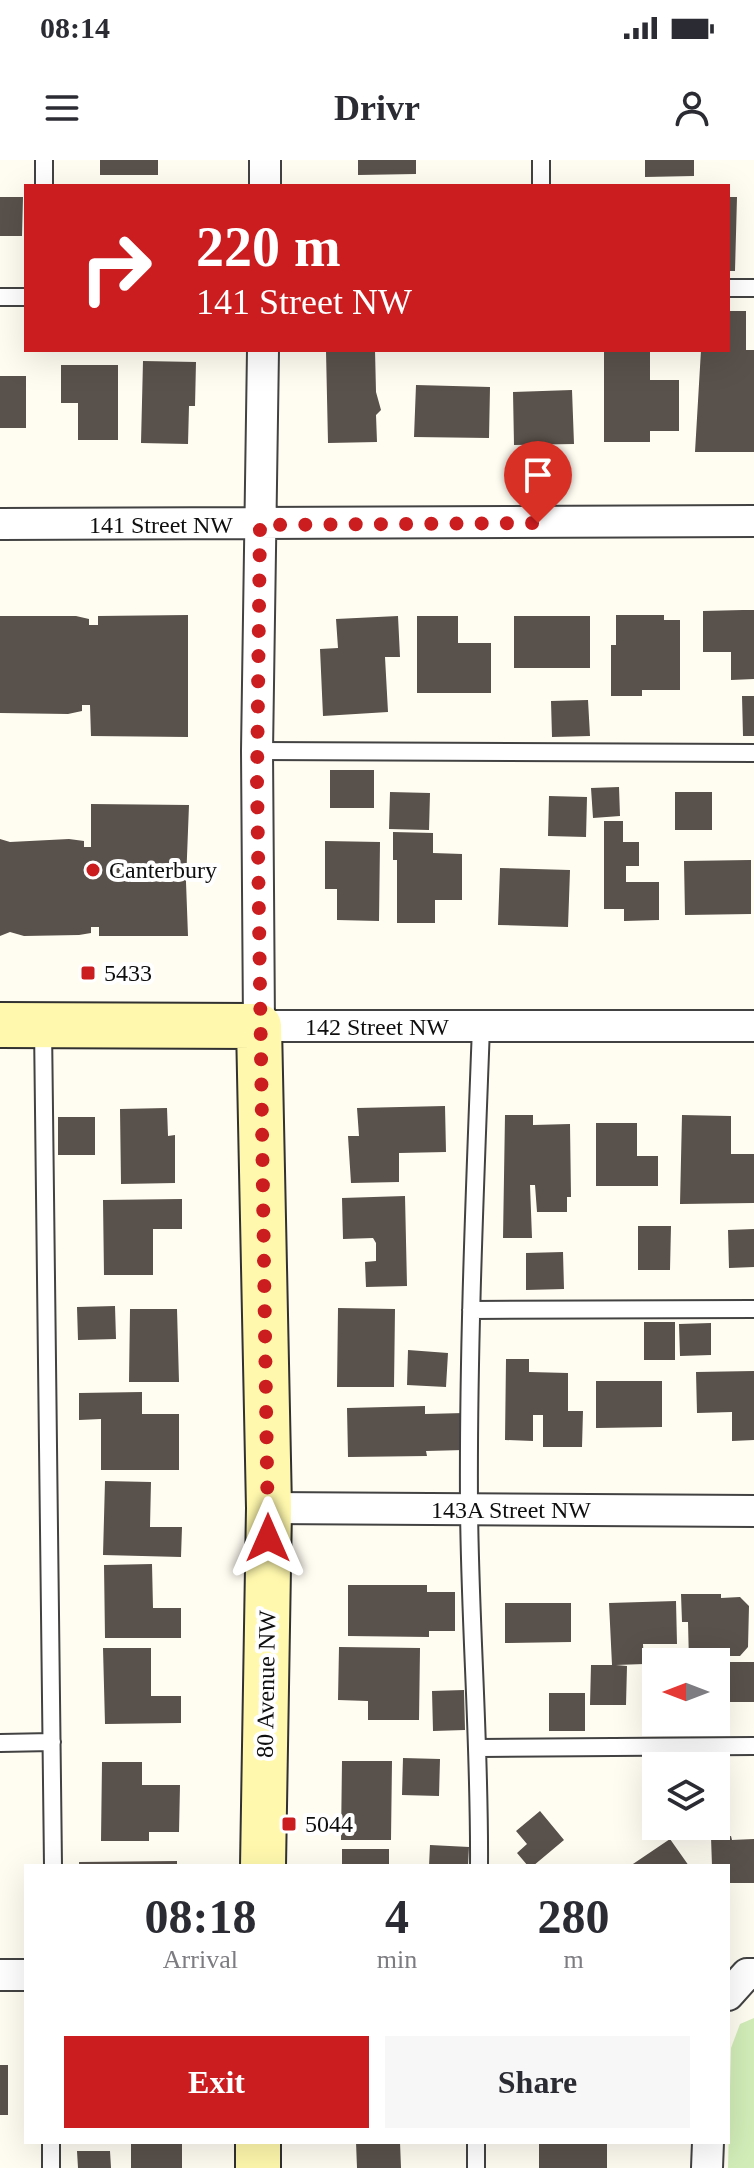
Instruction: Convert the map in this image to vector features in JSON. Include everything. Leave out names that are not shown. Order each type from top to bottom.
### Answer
[{"type":"street","points":[[265,160],[265,184]]},
{"type":"street","name":"80 Avenue NW","points":[[263,352],[257,751],[269,1508],[263,1864]]},
{"type":"street","name":"141 Street NW","points":[[0,524],[754,521]]},
{"type":"street","name":"142 Street NW","points":[[0,1025],[754,1026]]},
{"type":"street","name":"143A Street NW","points":[[269,1508],[754,1511]]},
{"type":"street","points":[[0,1975],[24,1975]]},
{"type":"street","points":[[258,2144],[258,2168]]},
{"type":"street","points":[[707,2168],[708,2144]]},
{"type":"lane","points":[[44,160],[44,184]]},
{"type":"lane","points":[[541,160],[541,184]]},
{"type":"lane","points":[[730,288],[754,288]]},
{"type":"lane","points":[[0,297],[24,297]]},
{"type":"lane","points":[[257,751],[754,753]]},
{"type":"lane","points":[[43,1025],[53,1864]]},
{"type":"lane","points":[[479,1864],[480,1748],[469,1510],[471,1310],[481,1027]]},
{"type":"lane","points":[[471,1310],[754,1309]]},
{"type":"lane","points":[[0,1743],[52,1742]]},
{"type":"lane","points":[[480,1748],[754,1746]]},
{"type":"lane","points":[[51,2144],[51,2168]]},
{"type":"lane","points":[[476,2144],[476,2168]]},
{"type":"green space","points":[[754,2018],[754,2168],[728,2168],[731,2048],[740,2024]]},
{"type":"building","points":[[100,160],[158,160],[158,175],[100,175]]},
{"type":"building","points":[[358,160],[416,160],[416,174],[358,175]]},
{"type":"building","points":[[645,160],[694,160],[694,176],[645,177]]},
{"type":"building","points":[[0,197],[23,197],[22,236],[0,236]]},
{"type":"building","points":[[730,197],[737,197],[735,271],[730,271]]},
{"type":"building","points":[[730,311],[746,311],[746,350],[754,350],[754,452],[695,452],[701,352],[730,352]]},
{"type":"building","points":[[326,352],[375,352],[376,392],[381,410],[376,415],[377,442],[328,443]]},
{"type":"building","points":[[604,352],[650,352],[650,380],[679,380],[679,431],[650,431],[650,442],[604,442]]},
{"type":"building","points":[[143,361],[196,362],[195,406],[189,406],[188,444],[141,443]]},
{"type":"building","points":[[61,365],[118,365],[118,440],[78,440],[78,403],[61,403]]},
{"type":"building","points":[[0,376],[26,376],[26,428],[0,428]]},
{"type":"building","points":[[416,385],[490,387],[489,438],[414,437]]},
{"type":"building","points":[[572,390],[574,444],[514,445],[513,392]]},
{"type":"building","points":[[754,610],[754,679],[731,680],[731,652],[703,652],[703,611]]},
{"type":"building","points":[[188,615],[188,737],[91,736],[90,705],[82,705],[82,711],[68,714],[0,713],[0,616],[76,616],[89,619],[89,625],[98,625],[98,616]]},
{"type":"building","points":[[616,615],[664,615],[664,620],[680,620],[680,690],[642,690],[642,696],[611,696],[611,645],[616,645]]},
{"type":"building","points":[[398,616],[400,657],[385,657],[388,712],[323,716],[320,649],[338,648],[336,619]]},
{"type":"building","points":[[417,616],[458,616],[458,643],[491,643],[491,693],[417,693]]},
{"type":"building","points":[[514,616],[590,616],[590,668],[514,668]]},
{"type":"building","points":[[742,696],[754,696],[754,736],[743,736]]},
{"type":"building","points":[[588,700],[590,736],[552,737],[551,701]]},
{"type":"building","points":[[330,770],[374,770],[374,808],[330,808]]},
{"type":"building","points":[[619,787],[620,816],[593,818],[591,788]]},
{"type":"building","points":[[390,792],[430,793],[429,830],[389,829]]},
{"type":"building","points":[[675,792],[712,792],[712,830],[675,830]]},
{"type":"building","points":[[549,796],[587,797],[586,837],[548,836]]},
{"type":"building","name":"Canterbury","points":[[91,804],[189,805],[186,882],[188,936],[99,936],[99,927],[91,927],[91,933],[79,935],[24,936],[10,932],[0,936],[0,839],[10,842],[69,839],[84,841],[84,847],[91,847]]},
{"type":"building","points":[[604,821],[623,821],[623,842],[639,842],[639,866],[626,866],[626,882],[659,882],[659,920],[624,921],[624,909],[604,909]]},
{"type":"building","points":[[393,832],[433,833],[433,853],[462,854],[462,900],[435,900],[435,923],[397,923],[397,860],[393,860]]},
{"type":"building","points":[[325,841],[380,842],[379,921],[337,920],[337,889],[325,889]]},
{"type":"building","points":[[751,860],[751,914],[685,915],[684,861]]},
{"type":"building","points":[[500,868],[570,870],[568,927],[498,925]]},
{"type":"building","points":[[445,1106],[446,1152],[399,1153],[399,1182],[351,1183],[348,1136],[359,1136],[357,1108]]},
{"type":"building","points":[[167,1108],[168,1136],[175,1135],[175,1183],[121,1184],[120,1109]]},
{"type":"building","points":[[505,1115],[533,1115],[533,1125],[570,1124],[571,1197],[567,1197],[567,1212],[537,1212],[535,1185],[530,1185],[532,1238],[503,1238]]},
{"type":"building","points":[[682,1115],[731,1116],[731,1154],[754,1154],[754,1203],[680,1204]]},
{"type":"building","points":[[58,1117],[95,1117],[95,1155],[58,1155]]},
{"type":"building","points":[[596,1123],[637,1123],[637,1156],[658,1156],[658,1186],[596,1186]]},
{"type":"building","points":[[405,1196],[407,1286],[366,1287],[365,1262],[376,1261],[376,1243],[373,1238],[343,1239],[342,1198]]},
{"type":"building","points":[[182,1199],[182,1229],[153,1229],[153,1275],[104,1275],[103,1200]]},
{"type":"building","points":[[638,1226],[671,1226],[670,1270],[638,1270]]},
{"type":"building","points":[[754,1229],[754,1267],[729,1268],[728,1230]]},
{"type":"building","points":[[563,1252],[564,1289],[526,1290],[526,1253]]},
{"type":"building","points":[[115,1306],[116,1339],[78,1340],[77,1307]]},
{"type":"building","points":[[338,1308],[395,1309],[394,1387],[337,1387]]},
{"type":"building","points":[[130,1309],[177,1309],[179,1382],[129,1382]]},
{"type":"building","points":[[644,1322],[675,1322],[675,1360],[644,1360]]},
{"type":"building","points":[[711,1323],[711,1355],[680,1356],[679,1324]]},
{"type":"building","points":[[408,1350],[448,1353],[446,1387],[407,1385]]},
{"type":"building","points":[[506,1359],[529,1359],[529,1372],[568,1373],[568,1411],[583,1411],[582,1447],[543,1447],[543,1415],[533,1415],[533,1441],[505,1440]]},
{"type":"building","points":[[754,1371],[754,1440],[732,1441],[732,1412],[697,1413],[696,1372]]},
{"type":"building","points":[[596,1381],[662,1381],[662,1427],[596,1428]]},
{"type":"building","points":[[142,1392],[142,1414],[179,1414],[179,1470],[101,1470],[101,1419],[79,1420],[79,1393]]},
{"type":"building","points":[[425,1406],[425,1414],[464,1413],[464,1450],[426,1451],[427,1456],[348,1457],[347,1408]]},
{"type":"building","points":[[105,1481],[151,1482],[150,1527],[182,1527],[181,1557],[103,1555]]},
{"type":"building","points":[[152,1564],[153,1608],[181,1608],[181,1638],[105,1638],[104,1565]]},
{"type":"building","points":[[348,1585],[427,1585],[427,1592],[455,1592],[455,1631],[429,1631],[429,1637],[348,1636]]},
{"type":"building","points":[[681,1594],[740,1597],[749,1606],[748,1647],[740,1656],[730,1656],[730,1648],[689,1648],[688,1622],[682,1622]]},
{"type":"building","points":[[676,1601],[677,1644],[643,1644],[642,1664],[616,1665],[627,1666],[626,1705],[590,1705],[591,1665],[612,1665],[609,1603]]},
{"type":"building","points":[[505,1603],[571,1603],[571,1642],[505,1643]]},
{"type":"building","points":[[339,1647],[420,1648],[419,1720],[368,1720],[368,1701],[338,1700]]},
{"type":"building","points":[[103,1648],[151,1648],[151,1696],[181,1696],[181,1723],[105,1724]]},
{"type":"building","points":[[730,1662],[754,1662],[754,1702],[730,1702]]},
{"type":"building","points":[[464,1690],[465,1730],[433,1731],[432,1691]]},
{"type":"building","points":[[549,1693],[585,1693],[585,1731],[549,1731]]},
{"type":"building","points":[[403,1758],[440,1759],[439,1796],[402,1795]]},
{"type":"building","points":[[342,1761],[392,1761],[391,1840],[341,1840]]},
{"type":"building","points":[[102,1762],[142,1762],[142,1785],[180,1785],[179,1832],[149,1832],[149,1841],[101,1841]]},
{"type":"building","points":[[540,1811],[564,1840],[535,1864],[526,1864],[517,1853],[527,1844],[516,1831]]},
{"type":"building","points":[[731,1836],[732,1840],[754,1839],[754,1883],[730,1883],[730,1864],[712,1864],[711,1840],[730,1840]]},
{"type":"building","points":[[671,1840],[688,1864],[633,1864]]},
{"type":"building","points":[[430,1845],[469,1847],[468,1864],[429,1864]]},
{"type":"building","points":[[342,1849],[389,1849],[389,1864],[342,1864]]},
{"type":"building","points":[[177,1861],[177,1864],[79,1864]]},
{"type":"building","points":[[0,2065],[8,2065],[8,2115],[0,2115]]},
{"type":"building","points":[[131,2144],[182,2144],[182,2168],[131,2168]]},
{"type":"building","points":[[356,2144],[400,2144],[401,2168],[357,2168]]},
{"type":"building","points":[[539,2144],[607,2144],[607,2168],[539,2168]]},
{"type":"building","points":[[77,2151],[110,2151],[111,2168],[78,2168]]},
{"type":"place","name":"Canterbury","points":[[93,870]]},
{"type":"place","name":"5433","points":[[88,973]]},
{"type":"place","name":"5044","points":[[289,1824]]},
{"type":"route","points":[[268,1538],[257,780],[260,525],[538,523]]}]
